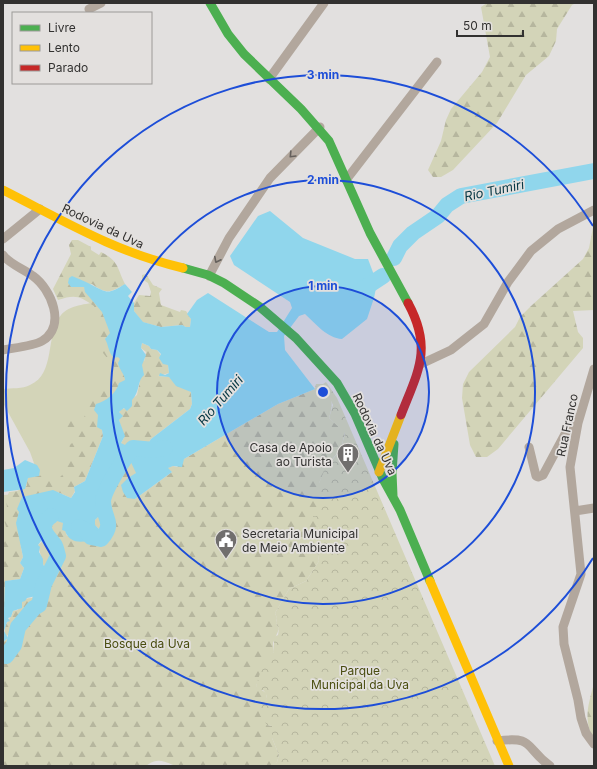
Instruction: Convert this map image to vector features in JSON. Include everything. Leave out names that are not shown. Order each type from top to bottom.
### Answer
[{"type":"street","points":[[89,9],[101,3]]},
{"type":"street","points":[[210,3],[229,37],[249,60],[293,99],[320,127],[329,141],[370,234],[411,309],[421,338],[421,364],[379,472]]},
{"type":"street","points":[[269,79],[324,3]]},
{"type":"street","points":[[346,180],[436,62]]},
{"type":"street","points":[[209,276],[229,238],[270,178],[320,127]]},
{"type":"street","name":"Rodovia da Uva","points":[[3,190],[111,246],[138,256],[209,276],[234,289],[276,321],[311,353],[338,384],[359,423],[379,472],[403,517],[497,741],[509,766]]},
{"type":"street","points":[[3,239],[40,209]]},
{"type":"street","points":[[421,364],[450,350],[484,324],[508,282],[531,251],[558,229],[594,210]]},
{"type":"street","points":[[3,255],[45,286],[54,304],[54,322],[51,332],[42,342],[3,350]]},
{"type":"street","name":"Rua Franco","points":[[594,369],[579,417],[570,467],[581,574],[562,627],[564,644],[577,693],[581,718],[586,733],[594,744]]},
{"type":"street","points":[[529,446],[536,476],[538,477],[543,475],[574,419],[579,417]]},
{"type":"street","points":[[393,499],[392,473],[395,432]]},
{"type":"street","points":[[575,511],[594,508]]},
{"type":"street","points":[[497,741],[514,738],[525,741],[550,766]]},
{"type":"green space","points":[[487,3],[576,3],[572,5],[557,29],[556,41],[549,56],[526,75],[497,123],[453,170],[441,177],[433,177],[428,170],[441,141],[446,120],[451,109],[482,72],[490,57],[481,7]]},
{"type":"green space","points":[[594,222],[594,310],[573,311],[578,332],[583,338],[583,348],[498,449],[487,457],[476,457],[470,445],[462,398],[463,384],[469,372],[515,327],[520,317],[531,306],[583,259],[589,248]]},
{"type":"green space","points":[[72,240],[78,240],[91,247],[91,250],[99,255],[101,252],[107,255],[117,265],[125,284],[112,291],[105,291],[92,284],[78,287],[84,287],[102,312],[110,333],[109,349],[120,360],[118,363],[125,380],[108,399],[102,402],[97,427],[102,430],[103,436],[85,481],[74,487],[75,491],[71,498],[53,490],[19,512],[16,523],[23,557],[20,563],[24,568],[20,579],[6,581],[5,611],[3,612],[3,545],[8,534],[4,520],[7,508],[6,499],[9,492],[17,491],[27,486],[27,481],[31,477],[51,474],[56,480],[62,475],[72,453],[69,449],[70,445],[75,440],[62,431],[62,426],[69,416],[74,416],[83,420],[94,393],[108,384],[110,371],[114,367],[100,349],[100,337],[94,306],[77,297],[69,297],[58,300],[53,289],[71,254],[69,245]]},
{"type":"green space","points":[[146,274],[153,285],[162,289],[159,293],[161,305],[180,312],[181,310],[186,311],[191,319],[190,327],[182,325],[161,327],[142,322],[134,311],[134,303],[139,295],[150,296],[151,292],[148,283],[142,279],[142,275]]},
{"type":"green space","points":[[98,302],[146,364],[3,570],[3,495],[19,494],[35,466],[30,452],[3,403],[3,389],[24,387],[38,380],[44,372],[53,333],[56,323],[61,315],[73,307]]},
{"type":"green space","name":"Bosque da Uva","points":[[142,343],[149,346],[151,349],[157,350],[168,365],[169,373],[158,376],[169,377],[191,392],[192,404],[190,409],[151,439],[142,453],[135,452],[132,462],[137,473],[128,478],[135,499],[172,472],[167,468],[173,466],[177,467],[184,459],[278,404],[315,389],[316,384],[323,384],[330,397],[332,404],[329,418],[345,432],[341,449],[329,463],[319,483],[319,517],[314,516],[319,529],[314,549],[318,555],[319,561],[306,581],[289,589],[275,613],[277,618],[276,623],[279,629],[273,643],[274,652],[269,656],[256,686],[266,693],[267,699],[265,704],[267,725],[272,726],[272,738],[279,755],[277,762],[272,766],[175,766],[164,761],[157,761],[146,766],[3,766],[3,642],[8,638],[8,635],[6,636],[5,632],[6,625],[13,611],[18,610],[24,600],[32,598],[46,581],[42,579],[43,574],[47,572],[43,564],[38,545],[45,537],[51,522],[58,520],[63,523],[67,536],[97,533],[99,529],[95,525],[95,520],[107,507],[101,496],[101,491],[112,476],[126,450],[121,443],[124,438],[119,420],[121,415],[119,412],[122,409],[130,407],[131,400],[137,395],[146,352],[141,348]]},
{"type":"green space","name":"Parque Municipal da Uva","points":[[326,382],[337,398],[495,766],[272,765],[277,762],[279,755],[272,738],[272,726],[267,725],[260,715],[258,707],[261,703],[265,704],[267,698],[265,692],[263,690],[259,690],[256,686],[265,657],[274,652],[274,637],[278,635],[279,629],[276,623],[277,618],[275,613],[289,589],[306,581],[319,561],[318,555],[314,549],[319,529],[313,516],[319,516],[319,483],[325,469],[341,449],[345,433],[329,418],[333,405],[323,384]]},
{"type":"green space","points":[[594,683],[594,741],[589,726],[588,706]]},
{"type":"water","points":[[270,211],[303,238],[355,259],[368,259],[374,275],[376,288],[367,319],[342,339],[331,336],[305,314],[299,316],[284,336],[285,350],[315,389],[278,404],[184,459],[182,467],[173,466],[168,468],[172,472],[135,499],[127,498],[121,485],[136,473],[129,458],[131,453],[142,453],[151,439],[190,409],[192,404],[191,392],[176,386],[169,377],[159,376],[160,373],[165,375],[169,373],[168,365],[163,364],[159,358],[161,354],[157,350],[151,349],[149,346],[142,343],[141,348],[146,355],[142,365],[144,375],[140,380],[135,397],[132,400],[132,406],[127,411],[124,408],[119,412],[123,416],[119,420],[125,436],[121,443],[127,446],[126,450],[128,451],[101,491],[107,509],[107,515],[101,514],[95,520],[95,525],[99,529],[96,538],[83,542],[70,539],[65,531],[62,530],[63,523],[57,521],[55,523],[53,521],[47,526],[47,533],[38,545],[40,547],[39,552],[43,559],[43,564],[47,572],[43,574],[42,579],[46,581],[46,585],[39,591],[41,592],[41,595],[27,598],[22,602],[22,608],[13,611],[11,617],[8,618],[10,621],[7,622],[4,631],[8,638],[3,642],[5,581],[20,579],[24,568],[20,563],[23,557],[16,523],[19,512],[17,509],[22,497],[53,490],[71,498],[75,492],[74,487],[85,481],[103,436],[102,430],[97,427],[98,415],[94,410],[96,404],[110,396],[116,390],[119,383],[125,380],[118,363],[120,359],[112,356],[105,339],[110,333],[102,312],[85,292],[84,287],[71,287],[68,283],[69,278],[72,276],[108,292],[125,284],[132,292],[128,296],[134,303],[134,311],[143,322],[161,327],[182,325],[190,327],[191,319],[187,314],[197,300],[208,293],[269,332],[277,332],[292,308],[290,302],[234,265],[230,256],[258,216]]},
{"type":"water","points":[[25,460],[37,465],[40,470],[39,476],[28,478],[25,489],[3,492],[3,470],[14,468]]},
{"type":"waterway","name":"Rio Tumiri","points":[[394,258],[400,246],[413,233],[438,216],[447,205],[461,196],[594,171]]},
{"type":"waterway","name":"Rio Tumiri","points":[[357,293],[383,276]]},
{"type":"waterway","name":"Rio Tumiri","points":[[79,527],[85,530],[91,537],[101,539],[108,528],[108,520],[103,501],[104,496],[115,473],[125,458],[133,448],[154,450],[165,448]]},
{"type":"waterway","name":"Rio Tumiri","points":[[3,654],[6,656],[14,645],[18,627],[34,608],[39,605],[44,584],[58,556],[55,545],[44,530],[45,523],[51,516]]},
{"type":"traffic: fast","points":[[210,3],[228,34],[244,54],[301,109],[329,141],[370,233],[408,303]]},
{"type":"traffic: fast","points":[[183,268],[208,275],[224,283],[260,307],[296,338],[337,383],[355,414],[383,479],[400,510],[430,581]]},
{"type":"traffic: fast","points":[[393,496],[392,473],[394,444]]},
{"type":"traffic: slow","points":[[3,190],[90,235],[135,253],[183,268]]},
{"type":"traffic: slow","points":[[379,472],[401,415]]},
{"type":"traffic: slow","points":[[430,581],[509,766]]},
{"type":"traffic: jam","points":[[401,415],[417,372],[421,347],[420,334],[416,319],[408,303]]},
{"type":"place","name":"Casa de Apoio ao Turista","points":[[348,474]]},
{"type":"place","name":"Secretaria Municipal de Meio Ambiente","points":[[226,560]]}]
